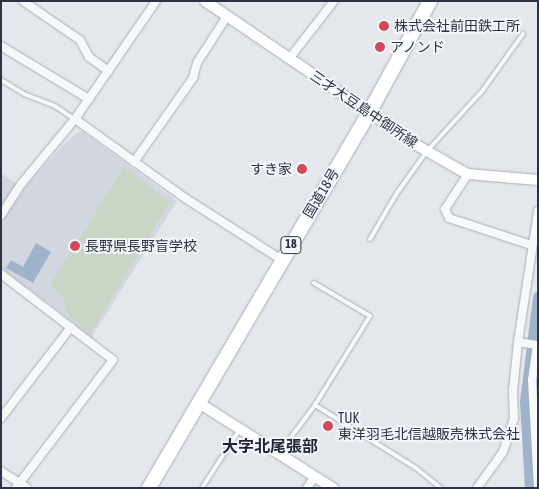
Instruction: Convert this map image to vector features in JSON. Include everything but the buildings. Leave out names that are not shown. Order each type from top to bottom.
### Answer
[{"type":"highway","name":"国道18号","points":[[149,488],[369,113],[430,1]]},
{"type":"main road","name":"三才大豆島中御所線","points":[[205,1],[369,113],[427,151],[468,174],[538,180]]},
{"type":"main road","points":[[199,403],[333,488]]},
{"type":"street","points":[[24,1],[80,40],[89,57],[108,71]]},
{"type":"street","points":[[1,215],[22,183],[90,99],[156,1]]},
{"type":"street","points":[[288,59],[334,1]]},
{"type":"street","points":[[134,162],[193,78],[197,63],[227,16]]},
{"type":"street","points":[[1,46],[90,99]]},
{"type":"street","points":[[75,119],[185,198],[282,260]]},
{"type":"street","points":[[468,174],[445,209],[449,218],[531,245]]},
{"type":"street","points":[[477,488],[503,452],[514,419],[513,391],[521,342],[531,245],[538,211]]},
{"type":"street","points":[[1,274],[113,360],[18,485]]},
{"type":"street","points":[[1,418],[71,327]]},
{"type":"street","points":[[521,342],[537,345],[532,380],[538,488]]},
{"type":"street","points":[[1,471],[18,485],[27,488]]},
{"type":"street","points":[[307,488],[315,476]]},
{"type":"lane","points":[[370,238],[397,193],[427,151],[483,90],[523,34]]},
{"type":"lane","points":[[1,80],[24,94],[55,106],[75,119]]},
{"type":"lane","points":[[279,454],[315,405],[370,316],[314,283]]},
{"type":"lane","points":[[315,405],[416,468],[441,488]]},
{"type":"lane","points":[[202,488],[240,429]]},
{"type":"shaded area","name":"長野県長野盲学校","points":[[78,132],[83,132],[177,201],[91,338],[50,304],[1,269],[1,223],[26,186],[62,146]]},
{"type":"shaded area","points":[[1,173],[18,185],[1,209]]},
{"type":"green space","points":[[124,167],[170,202],[90,334],[65,311],[64,299],[50,285]]},
{"type":"water","points":[[36,243],[51,252],[33,283],[6,268],[11,260],[23,267]]},
{"type":"waterway","points":[[530,488],[525,402],[538,297]]},
{"type":"place","name":"株式会社前田鉄工所","points":[[384,26]]},
{"type":"place","name":"アノンド","points":[[380,47]]},
{"type":"place","name":"すき家","points":[[302,169]]},
{"type":"place","name":"長野県長野盲学校","points":[[75,246]]},
{"type":"place","name":"TUK 東洋羽毛北信越販売株式会社","points":[[328,426]]},
{"type":"district","name":"大字北尾張部","points":[[270,446]]}]
